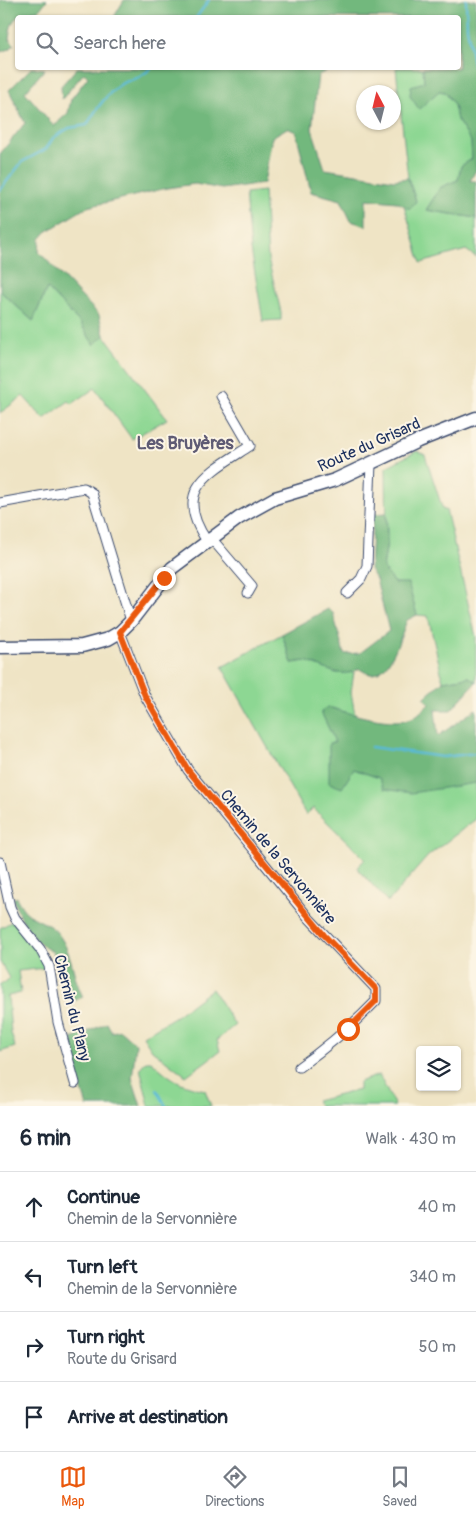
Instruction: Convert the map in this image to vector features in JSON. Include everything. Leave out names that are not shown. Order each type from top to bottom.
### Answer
[{"type":"street","points":[[221,396],[250,446],[208,473],[196,486],[193,512],[209,539],[252,586],[248,593]]},
{"type":"street","name":"Route du Grisard","points":[[0,647],[82,646],[98,643],[120,632],[131,621],[172,568],[239,518],[275,498],[335,480],[418,441],[476,418]]},
{"type":"street","points":[[346,593],[361,579],[366,566],[371,463]]},
{"type":"street","points":[[0,503],[84,488],[92,493],[131,621]]},
{"type":"street","name":"Chemin de la Servonnière","points":[[120,632],[145,696],[188,770],[324,935],[376,989],[376,1001],[363,1015],[338,1038],[299,1067]]},
{"type":"street","name":"Chemin du Plany","points":[[0,862],[10,907],[15,918],[40,948],[48,966],[58,1022],[75,1083]]},
{"type":"green space","points":[[0,0],[47,0],[39,10],[15,15],[9,39],[14,44],[10,49],[0,52]]},
{"type":"green space","points":[[124,0],[476,0],[476,170],[470,181],[476,181],[476,218],[426,210],[441,187],[458,180],[461,166],[472,159],[471,141],[457,120],[454,105],[445,92],[439,91],[419,109],[410,96],[411,86],[424,82],[423,70],[461,70],[461,15],[115,15]]},
{"type":"green space","points":[[29,70],[44,70],[25,92],[54,126],[68,113],[71,99],[88,77],[84,73],[62,99],[61,86],[75,70],[329,70],[318,75],[312,129],[325,169],[394,180],[408,178],[416,201],[410,209],[397,202],[366,199],[366,226],[351,221],[341,200],[311,192],[296,132],[287,128],[272,137],[264,183],[222,189],[195,184],[167,188],[87,207],[46,232],[40,239],[39,252],[99,315],[104,335],[94,345],[81,324],[47,288],[33,321],[0,291],[0,154],[25,123],[9,90]]},
{"type":"green space","points":[[396,70],[423,70],[424,82],[439,91],[445,92],[454,105],[457,120],[471,141],[472,159],[461,166],[458,180],[441,187],[426,210],[476,218],[476,257],[466,250],[421,263],[404,205],[410,208],[416,201],[408,178],[401,114],[401,85],[398,85]]},
{"type":"green space","points":[[264,191],[268,259],[281,312],[281,320],[263,321],[251,249],[246,193]]},
{"type":"green space","points":[[47,288],[81,324],[94,345],[104,335],[167,419],[132,439],[95,388],[72,404],[69,401],[44,419],[23,396],[0,413],[0,291],[33,321]]},
{"type":"green space","points":[[417,451],[425,455],[443,510],[446,510],[476,637],[476,682],[469,677],[443,681],[428,616],[417,615],[408,584],[394,583],[383,568],[387,542],[386,467]]},
{"type":"green space","points":[[386,513],[387,542],[383,568],[394,583],[408,583],[417,615],[407,620],[389,662],[377,673],[370,674],[359,669],[352,672],[339,673],[306,661],[292,663],[282,634],[328,609],[333,613],[344,654],[360,653],[389,631],[376,579],[370,569],[373,514]]},
{"type":"green space","points":[[282,634],[292,663],[306,661],[336,673],[354,672],[351,692],[355,715],[328,707],[354,769],[379,778],[476,783],[476,819],[428,856],[388,902],[357,868],[365,859],[313,808],[306,815],[222,667]]},
{"type":"green space","points":[[469,677],[476,682],[451,710],[435,710],[438,736],[476,709],[476,783],[411,793],[384,789],[379,778],[354,769],[342,788],[329,783],[329,743],[335,742],[321,712],[328,707],[371,718],[395,721],[405,720],[416,716],[429,704],[424,698],[443,681]]},
{"type":"green space","points":[[16,897],[28,914],[51,927],[64,942],[83,997],[71,1002],[53,952],[39,943],[28,929],[13,899]]},
{"type":"green space","points":[[13,921],[35,946],[46,968],[18,971],[21,993],[8,996],[11,1033],[15,1047],[0,1052],[0,984],[5,983],[9,978],[0,962],[0,928]]},
{"type":"green space","points":[[212,989],[235,1025],[217,1040],[220,1051],[186,1076],[152,1050],[143,1036],[176,1016]]},
{"type":"green space","points":[[107,1023],[112,1032],[120,1030],[136,1044],[132,1078],[141,1106],[87,1106],[75,1068],[72,1039]]},
{"type":"green space","points":[[146,1061],[151,1061],[170,1077],[181,1083],[205,1090],[211,1106],[149,1106],[140,1068]]},
{"type":"green space","points":[[379,1075],[395,1106],[319,1106],[316,1101],[359,1090],[359,1082]]},
{"type":"waterway","points":[[198,15],[209,0]]},
{"type":"waterway","points":[[466,0],[467,27],[476,81]]},
{"type":"waterway","points":[[0,190],[22,162],[46,149],[53,138],[69,128],[87,125],[111,92],[123,83],[149,70]]},
{"type":"waterway","points":[[371,747],[443,757],[476,753]]},
{"type":"waterway","points":[[157,1090],[166,1106]]},
{"type":"district","name":"Les Bruyères","points":[[185,443]]},
{"type":"route","points":[[164,578],[131,621],[120,632],[145,696],[188,770],[258,858],[324,935],[376,989],[376,1001],[348,1029]]}]
